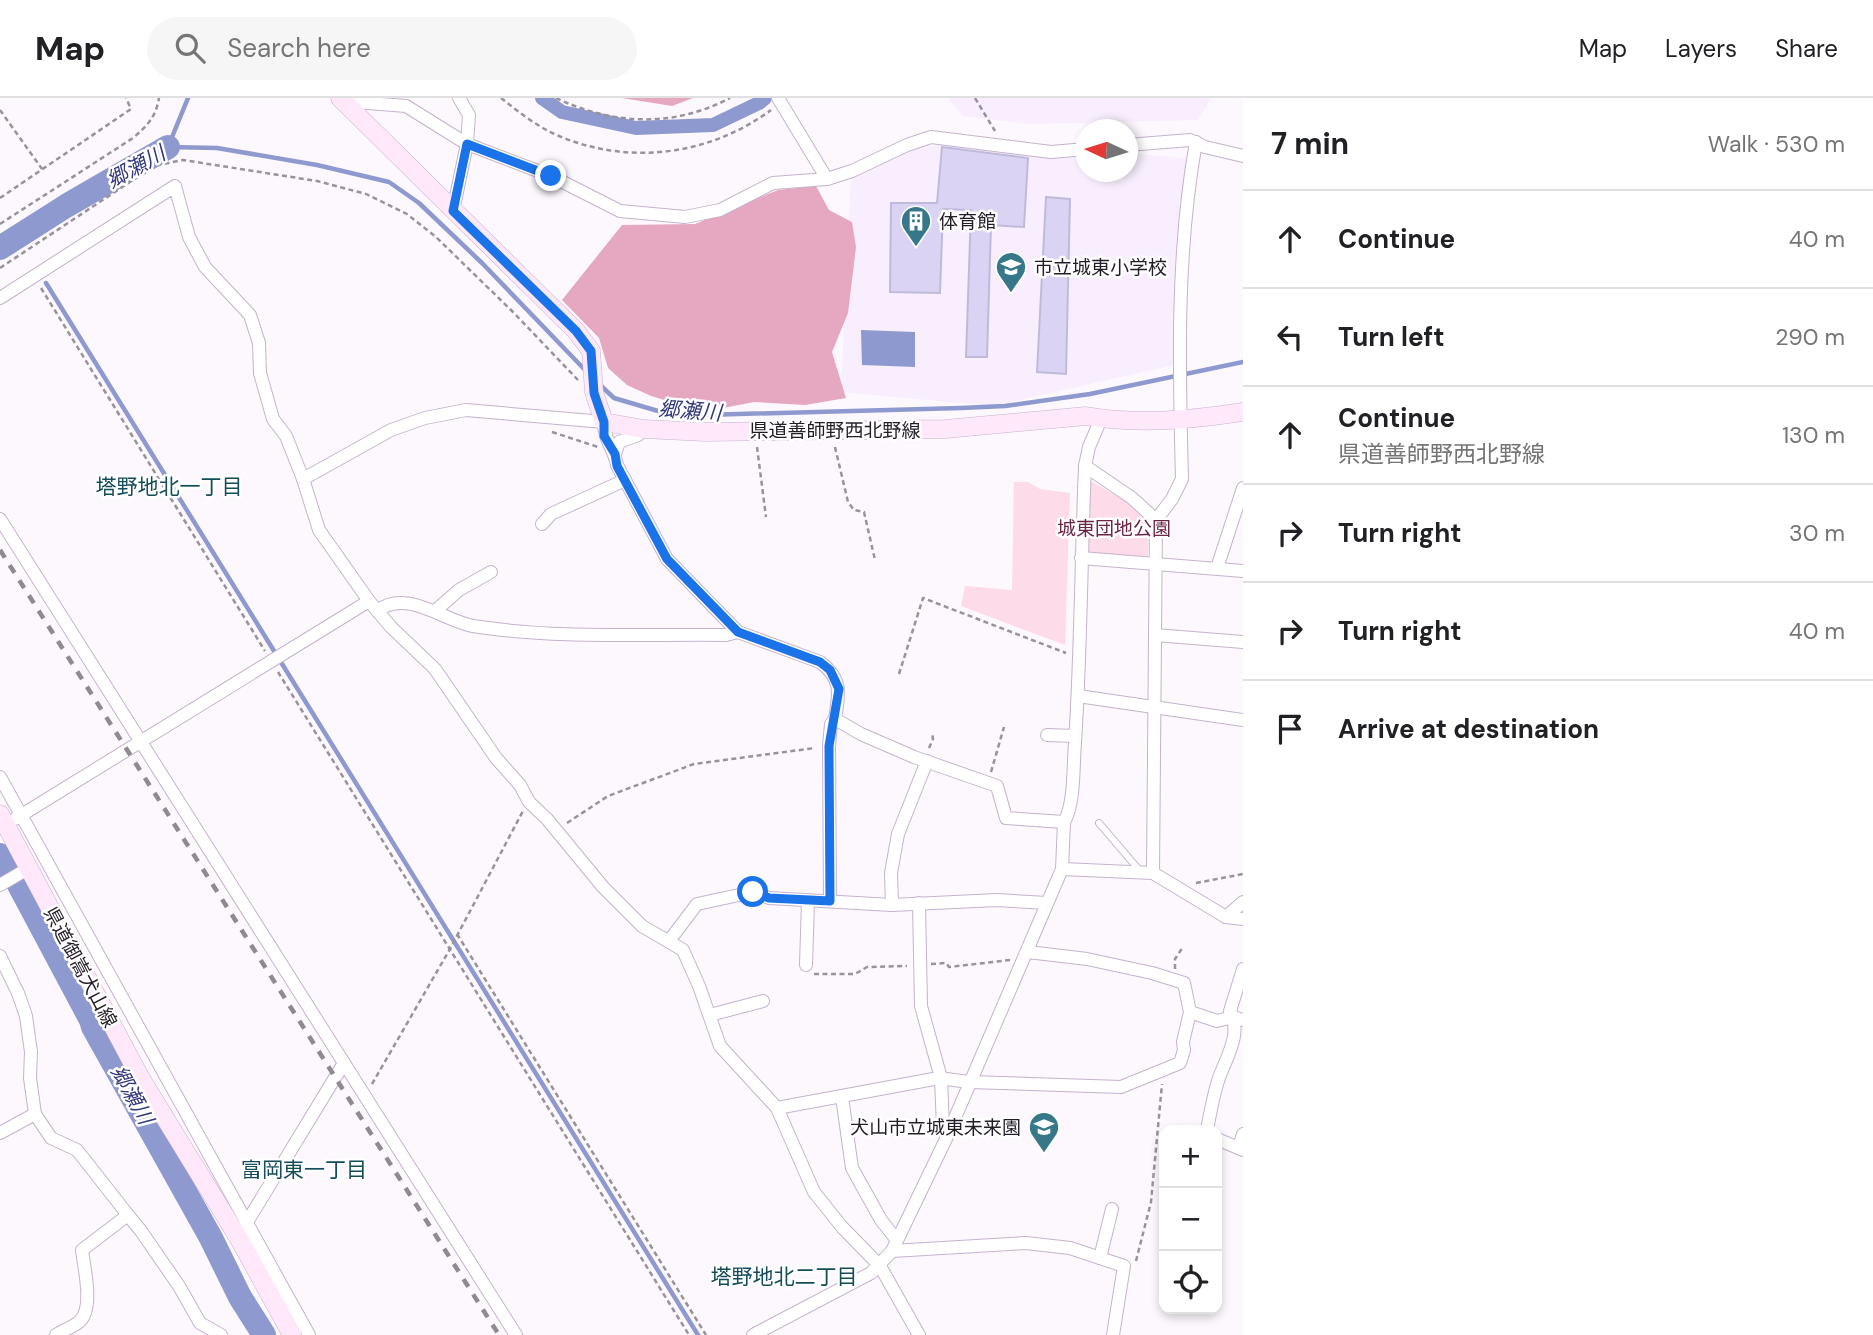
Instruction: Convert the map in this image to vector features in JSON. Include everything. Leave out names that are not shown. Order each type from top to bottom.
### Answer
[{"type":"main road","points":[[341,100],[576,331],[591,351],[594,393],[604,422]]},
{"type":"main road","name":"県道善師野西北野線","points":[[604,422],[645,429],[705,432],[946,429],[1086,416],[1101,419],[1180,421],[1243,412]]},
{"type":"main road","name":"県道御嵩犬山線","points":[[9,818],[25,871],[140,1077],[243,1229],[292,1335]]},
{"type":"street","points":[[453,211],[467,144],[469,115],[459,98]]},
{"type":"street","points":[[341,100],[406,106],[467,144],[551,176],[620,211],[654,215],[685,217],[720,209],[773,183],[827,179],[931,137],[1051,152],[1075,150]]},
{"type":"street","points":[[780,100],[827,179]]},
{"type":"street","points":[[1138,144],[1190,140],[1205,147],[1243,156]]},
{"type":"street","points":[[1147,872],[1156,520],[1172,499],[1182,479],[1182,238],[1196,142]]},
{"type":"street","points":[[0,298],[175,186],[188,237],[205,267],[250,315],[259,343],[260,373],[273,419],[286,436],[319,530],[373,606],[435,668],[496,758],[520,785],[528,802],[603,887],[642,926],[683,950],[720,1046],[777,1108],[814,1192],[842,1227],[880,1266],[919,1335]]},
{"type":"street","points":[[303,479],[391,430],[425,418],[466,410],[604,422],[604,436],[612,449],[617,466],[667,559],[738,632],[820,662],[830,670],[839,689],[829,746],[830,901]]},
{"type":"street","points":[[753,1335],[880,1266],[894,1245],[947,1136],[1062,869],[1064,822],[1068,816],[1078,696],[1085,466],[1089,446],[1101,419]]},
{"type":"street","points":[[612,449],[619,442],[638,435],[645,429]]},
{"type":"street","points":[[1085,466],[1132,498],[1156,520]]},
{"type":"street","points":[[542,524],[551,514],[625,480]]},
{"type":"street","points":[[1217,568],[1243,488]]},
{"type":"street","points":[[0,519],[516,1335]]},
{"type":"street","points":[[1081,558],[1243,571]]},
{"type":"street","points":[[435,611],[459,590],[491,572]]},
{"type":"street","points":[[9,818],[283,652],[373,606],[411,605],[435,611],[469,625],[548,634],[726,635],[738,632]]},
{"type":"street","points":[[1155,635],[1243,642]]},
{"type":"street","points":[[1078,696],[1243,720]]},
{"type":"street","points":[[835,719],[861,734],[925,761],[996,786],[1006,818],[1064,822]]},
{"type":"street","points":[[1046,735],[1075,736]]},
{"type":"street","points":[[891,905],[891,873],[898,834],[925,761]]},
{"type":"street","points":[[0,777],[9,818],[243,1229],[309,1335]]},
{"type":"street","points":[[1062,869],[1147,872],[1226,917],[1243,919]]},
{"type":"street","points":[[0,885],[25,871]]},
{"type":"street","points":[[669,941],[696,904],[753,892],[769,898],[891,905],[997,900],[1047,903]]},
{"type":"street","points":[[806,965],[808,901]]},
{"type":"street","points":[[1226,917],[1243,902]]},
{"type":"street","points":[[919,904],[921,1006],[942,1078],[943,1128],[947,1136]]},
{"type":"street","points":[[777,1108],[942,1078],[969,1082],[1121,1087],[1180,1063],[1190,1012],[1184,983],[1087,959],[1028,952]]},
{"type":"street","points":[[0,956],[26,1016],[32,1052],[30,1078],[35,1114],[51,1138],[77,1150],[141,1231],[179,1286],[200,1323],[221,1335]]},
{"type":"street","points":[[1238,1019],[1230,1011],[1243,969]]},
{"type":"street","points":[[709,1015],[764,1001]]},
{"type":"street","points":[[1190,1012],[1217,1021],[1238,1019]]},
{"type":"street","points":[[1208,1125],[1219,1079],[1233,1046],[1238,1019]]},
{"type":"street","points":[[243,1229],[344,1063]]},
{"type":"street","points":[[842,1097],[852,1168],[894,1245]]},
{"type":"street","points":[[0,1133],[35,1114]]},
{"type":"street","points":[[1222,1141],[1241,1149],[1243,1133]]},
{"type":"street","points":[[1100,1258],[1112,1209]]},
{"type":"street","points":[[56,1335],[80,1320],[86,1308],[82,1250],[128,1215]]},
{"type":"street","points":[[894,1245],[1026,1243],[1070,1248],[1124,1266],[1113,1335]]},
{"type":"lane","points":[[1098,822],[1147,872]]},
{"type":"path","points":[[0,198],[131,109],[126,98]]},
{"type":"path","points":[[0,224],[133,138],[148,125],[157,111],[159,98]]},
{"type":"path","points":[[501,98],[530,121],[559,136],[606,150],[647,153],[688,148],[724,138],[748,127],[780,100]]},
{"type":"path","points":[[556,98],[599,115],[641,120],[680,117],[700,112],[730,98]]},
{"type":"path","points":[[975,98],[1001,145]]},
{"type":"path","points":[[0,110],[42,169]]},
{"type":"path","points":[[0,268],[153,166],[183,160],[317,181],[366,194],[407,214],[436,237],[594,393]]},
{"type":"path","points":[[33,276],[689,1335]]},
{"type":"path","points":[[543,417],[550,431],[569,439],[612,449]]},
{"type":"path","points":[[835,429],[835,450],[848,502],[854,510],[864,512],[875,561]]},
{"type":"path","points":[[754,430],[766,517]]},
{"type":"path","points":[[898,674],[923,598],[1061,653],[1080,654]]},
{"type":"path","points":[[988,782],[1004,727]]},
{"type":"path","points":[[925,761],[933,739],[932,732]]},
{"type":"path","points":[[556,831],[608,796],[694,764],[829,746]]},
{"type":"path","points":[[365,1096],[450,948],[528,802]]},
{"type":"path","points":[[1176,887],[1243,874]]},
{"type":"path","points":[[457,934],[706,1335]]},
{"type":"path","points":[[1174,979],[1175,959],[1182,947]]},
{"type":"path","points":[[1124,1266],[1135,1265],[1151,1202],[1163,1071]]},
{"type":"shaded area","points":[[622,98],[693,98],[672,106]]},
{"type":"shaded area","points":[[948,98],[1211,98],[1198,120],[1075,119],[1075,123],[1032,124],[963,116]]},
{"type":"shaded area","name":"市立城東小学校","points":[[962,141],[1064,158],[1075,157],[1075,182],[1138,182],[1138,154],[1191,159],[1180,222],[1174,365],[993,406],[841,392],[851,178],[899,151]]},
{"type":"shaded area","points":[[816,186],[829,210],[852,222],[856,247],[848,313],[832,352],[846,398],[805,405],[754,402],[723,408],[681,405],[651,396],[627,385],[608,368],[599,338],[562,300],[622,225],[695,224],[778,190]]},
{"type":"green space","name":"城東団地公園","points":[[1091,481],[1127,502],[1148,523],[1148,558],[1087,552]]},
{"type":"green space","points":[[1014,482],[1028,482],[1040,489],[1070,493],[1065,645],[961,606],[965,586],[1012,590]]},
{"type":"water","points":[[861,330],[915,332],[915,367],[862,365]]},
{"type":"building","points":[[942,147],[1028,158],[1024,227],[991,225],[987,357],[966,357],[971,210],[943,209],[940,293],[890,292],[891,203],[937,203]]},
{"type":"building","points":[[1046,197],[1070,199],[1066,374],[1037,372]]},
{"type":"waterway","name":"郷瀬川","points":[[188,98],[168,147],[217,148],[317,165],[389,182],[419,203],[482,263],[587,372]]},
{"type":"waterway","points":[[542,98],[562,112],[636,128],[713,125],[765,98]]},
{"type":"waterway","name":"郷瀬川","points":[[0,248],[168,147]]},
{"type":"waterway","points":[[46,283],[698,1335]]},
{"type":"waterway","name":"郷瀬川","points":[[598,383],[614,398],[658,411],[704,415],[961,408],[1005,406],[1090,394],[1243,362]]},
{"type":"waterway","name":"郷瀬川","points":[[0,855],[17,881],[93,1027],[211,1238],[240,1297],[264,1335]]},
{"type":"railway","points":[[0,550],[499,1335]]},
{"type":"place","name":"体育館","points":[[916,248]]},
{"type":"place","name":"市立城東小学校","points":[[1011,294]]},
{"type":"place","name":"犬山市立城東未来園","points":[[1044,1154]]},
{"type":"district","name":"塔野地北一丁目","points":[[169,487]]},
{"type":"district","name":"富岡東一丁目","points":[[304,1170]]},
{"type":"district","name":"塔野地北二丁目","points":[[784,1277]]},
{"type":"route","points":[[551,176],[467,144],[453,211],[576,331],[591,351],[594,393],[604,422],[604,436],[615,454],[617,466],[667,559],[738,632],[820,662],[830,670],[839,689],[829,746],[830,901],[769,898],[753,892]]}]
